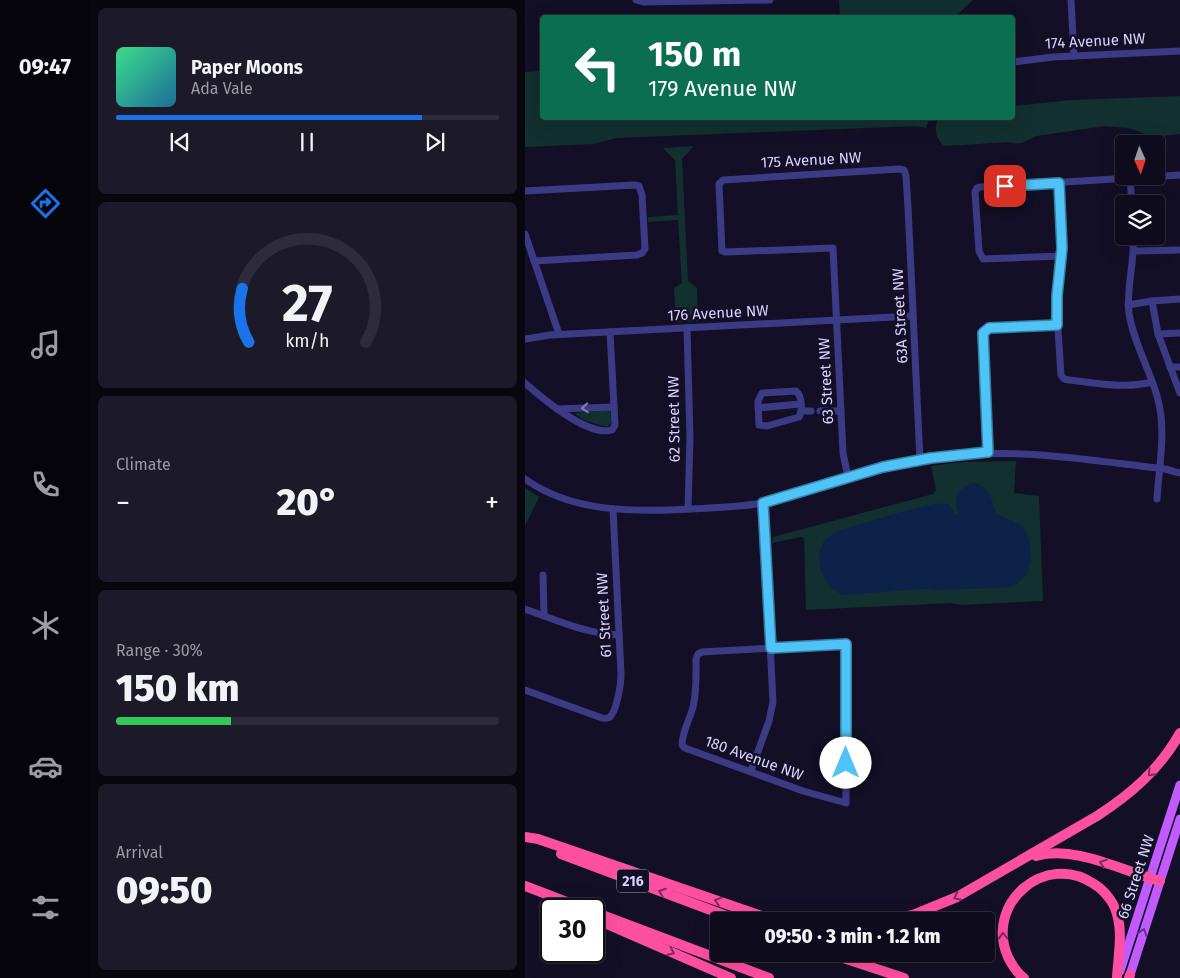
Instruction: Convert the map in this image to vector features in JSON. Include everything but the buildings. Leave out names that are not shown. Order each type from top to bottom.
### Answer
[{"type":"highway","points":[[921,912],[943,904],[975,888],[1097,816],[1133,791],[1159,765],[1180,733]]},
{"type":"highway","points":[[525,838],[538,839],[750,912]]},
{"type":"highway","name":"216","points":[[525,838],[717,912]]},
{"type":"highway","points":[[1014,864],[1041,854],[1059,853],[1079,856],[1155,880]]},
{"type":"highway","points":[[1024,978],[1014,968],[1003,944],[1005,913],[1011,902],[1027,884],[1055,874],[1073,875],[1088,880],[1104,893],[1117,911],[1120,934],[1117,978]]},
{"type":"highway","points":[[525,886],[556,898]]},
{"type":"highway","points":[[545,894],[552,898]]},
{"type":"highway","points":[[605,916],[769,978]]},
{"type":"highway","points":[[605,923],[731,978]]},
{"type":"highway","points":[[855,962],[904,978]]},
{"type":"main road","name":"66 Street NW","points":[[1129,977],[1180,785]]},
{"type":"main road","name":"66 Street NW","points":[[1117,978],[1180,819]]},
{"type":"street","points":[[636,0],[643,2],[770,0]]},
{"type":"street","points":[[1071,0],[1074,56]]},
{"type":"street","name":"174 Avenue NW","points":[[1015,62],[1034,58],[1180,51]]},
{"type":"street","name":"175 Avenue NW","points":[[721,216],[720,182],[727,179],[904,170]]},
{"type":"street","name":"63A Street NW","points":[[904,170],[906,179],[920,460]]},
{"type":"street","points":[[1165,176],[1180,175]]},
{"type":"street","points":[[1061,256],[983,259],[979,252],[975,192],[977,188],[1115,180]]},
{"type":"street","points":[[1059,183],[1061,256],[1057,296],[1057,325],[1060,373],[1062,378],[1118,386],[1134,386],[1152,382]]},
{"type":"street","points":[[525,191],[634,185],[641,188],[645,249],[642,253],[637,255],[534,261]]},
{"type":"street","name":"63 Street NW","points":[[721,216],[722,251],[833,248],[843,453],[848,477]]},
{"type":"street","points":[[525,234],[559,334]]},
{"type":"street","points":[[1134,245],[1128,304],[1131,324],[1161,413],[1162,469],[1157,499]]},
{"type":"street","points":[[1134,251],[1180,250]]},
{"type":"street","points":[[1128,304],[1180,299]]},
{"type":"street","points":[[1152,301],[1158,334],[1180,394]]},
{"type":"street","name":"176 Avenue NW","points":[[525,339],[559,334],[913,316]]},
{"type":"street","points":[[988,452],[982,336],[984,331],[989,328],[1057,325]]},
{"type":"street","name":"62 Street NW","points":[[687,328],[690,437],[688,509]]},
{"type":"street","points":[[525,383],[555,409],[588,426],[608,431],[612,430],[615,425],[610,332]]},
{"type":"street","points":[[1158,334],[1180,333]]},
{"type":"street","points":[[1170,367],[1180,367]]},
{"type":"street","points":[[796,391],[800,396],[801,414],[797,418],[759,426],[758,408],[758,401],[762,393],[796,391]]},
{"type":"street","points":[[555,409],[614,406]]},
{"type":"street","points":[[758,408],[801,408],[811,411]]},
{"type":"street","points":[[820,411],[841,410]]},
{"type":"street","points":[[525,479],[557,496],[591,506],[648,512],[763,503],[883,467],[920,460],[988,452],[1032,454],[1162,469],[1180,473]]},
{"type":"street","points":[[1162,469],[1180,468]]},
{"type":"street","points":[[751,771],[772,709],[771,648],[763,503]]},
{"type":"street","name":"61 Street NW","points":[[525,690],[602,718],[609,717],[621,682],[613,509]]},
{"type":"street","points":[[543,575],[544,616]]},
{"type":"street","points":[[525,609],[601,635],[619,635]]},
{"type":"street","name":"180 Avenue NW","points":[[846,644],[846,803],[803,792],[751,771],[685,748],[682,745],[695,700],[696,659],[698,654],[702,652],[771,648],[846,644]]},
{"type":"green space","points":[[839,0],[973,0],[957,15],[840,15]]},
{"type":"green space","points":[[540,71],[540,120],[929,120],[926,128],[915,126],[617,138],[594,144],[525,147],[525,72]]},
{"type":"green space","points":[[1180,96],[1180,134],[1147,135],[1128,128],[1105,126],[1037,136],[1017,144],[1010,142],[945,146],[937,137],[938,120],[1015,120],[1015,106],[1071,100]]},
{"type":"green space","points":[[694,146],[682,159],[688,281],[697,288],[698,321],[676,322],[674,288],[682,283],[678,220],[648,222],[648,217],[678,215],[675,160],[663,148]]},
{"type":"green space","points":[[610,410],[611,423],[607,427],[585,420],[575,413]]},
{"type":"green space","points":[[1016,461],[1014,493],[1039,496],[1043,601],[806,610],[804,538],[772,543],[773,537],[933,494],[936,490],[931,466],[963,462]]},
{"type":"green space","points":[[525,488],[539,497],[525,526]]},
{"type":"water","points":[[974,482],[987,491],[996,514],[1022,525],[1029,538],[1031,560],[1027,574],[1013,587],[922,589],[844,595],[830,587],[825,581],[820,566],[820,551],[824,542],[835,532],[911,509],[939,504],[949,505],[957,515],[956,497],[960,491]]},
{"type":"route","points":[[846,763],[846,644],[771,648],[763,503],[883,467],[931,458],[988,452],[983,333],[989,328],[1057,325],[1057,296],[1062,248],[1059,183],[1005,186]]}]
